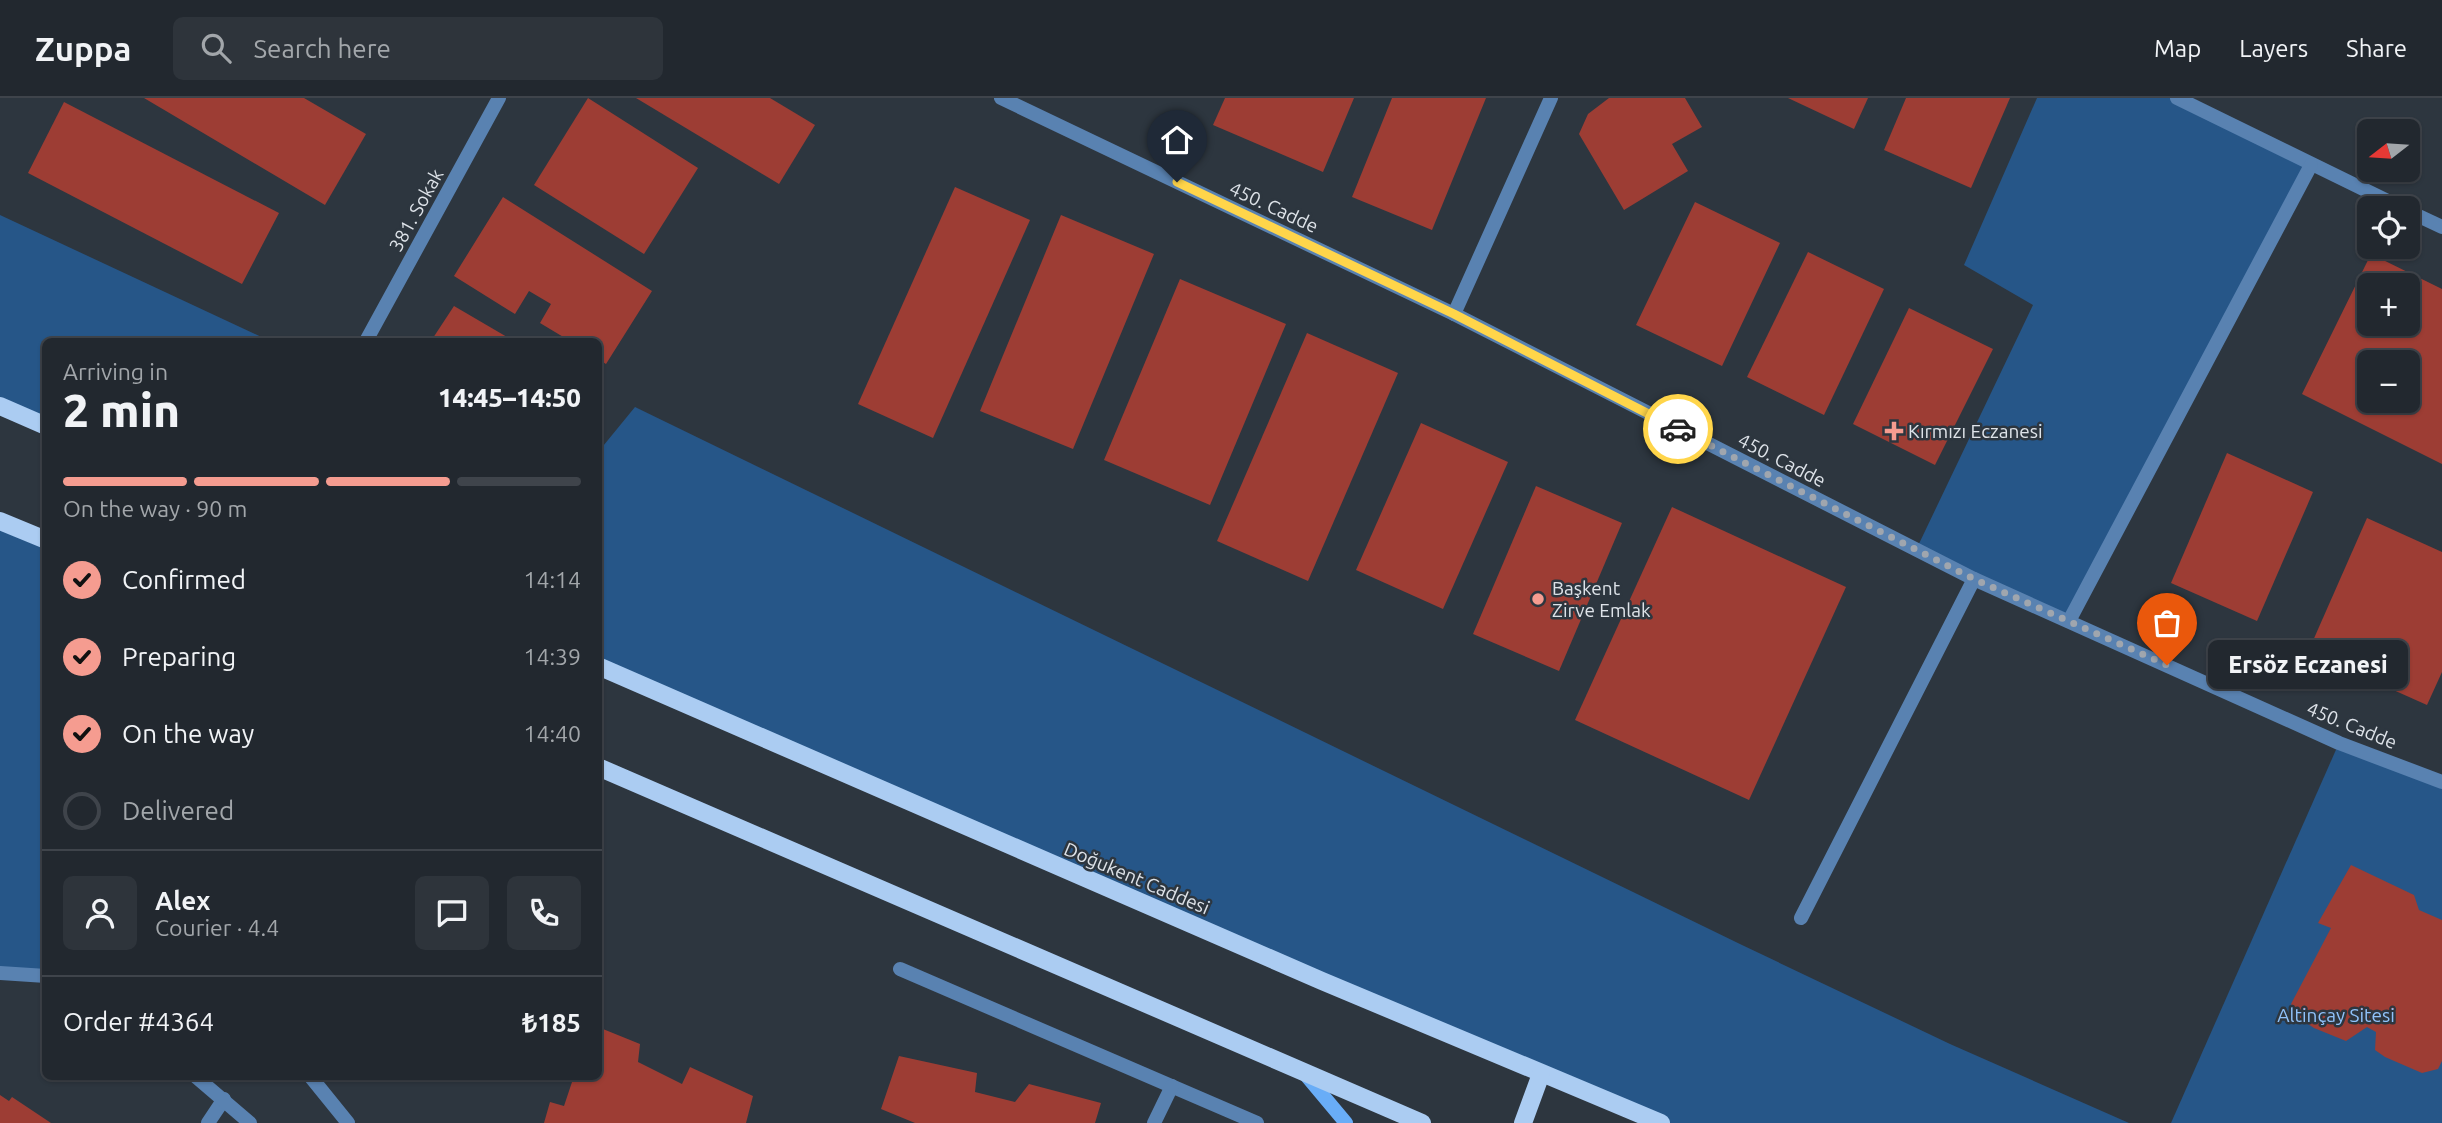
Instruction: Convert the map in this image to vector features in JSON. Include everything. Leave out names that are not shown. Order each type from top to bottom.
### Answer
[{"type":"main road","points":[[0,406],[42,424]]},
{"type":"main road","points":[[0,522],[42,538]]},
{"type":"main road","name":"Doğukent Caddesi","points":[[602,668],[1541,1074],[1661,1123]]},
{"type":"main road","points":[[602,769],[1422,1123]]},
{"type":"main road","points":[[1305,1074],[1346,1123]]},
{"type":"main road","points":[[1523,1123],[1541,1074]]},
{"type":"main road","points":[[1610,1123],[1616,1105]]},
{"type":"street","name":"381. Sokak","points":[[368,338],[499,98]]},
{"type":"street","name":"450. Cadde","points":[[1001,98],[1454,314],[1974,579],[2339,743],[2442,782]]},
{"type":"street","points":[[1454,314],[1551,98]]},
{"type":"street","points":[[2177,98],[2377,196]]},
{"type":"street","points":[[2069,621],[2311,165]]},
{"type":"street","points":[[2420,217],[2442,227]]},
{"type":"street","points":[[1801,918],[1974,579]]},
{"type":"street","points":[[900,969],[1256,1123]]},
{"type":"street","points":[[0,973],[42,976]]},
{"type":"street","points":[[200,1080],[250,1123]]},
{"type":"street","points":[[313,1080],[348,1123]]},
{"type":"street","points":[[1154,1123],[1172,1086]]},
{"type":"street","points":[[208,1123],[224,1099]]},
{"type":"green space","points":[[2037,98],[2177,98],[2311,165],[2069,621],[1916,550],[2033,305],[1964,265]]},
{"type":"green space","points":[[0,215],[264,338],[42,338],[42,425],[0,406]]},
{"type":"green space","points":[[635,407],[1742,945],[1950,1044],[2129,1123],[1661,1123],[602,667],[602,447]]},
{"type":"green space","points":[[0,521],[42,539],[42,976],[0,973]]},
{"type":"green space","name":"Altinçay Sitesi","points":[[2339,743],[2442,782],[2442,1123],[2171,1123]]},
{"type":"building","points":[[144,98],[304,98],[366,134],[325,205]]},
{"type":"building","points":[[588,98],[698,168],[644,254],[534,185]]},
{"type":"building","points":[[636,98],[770,98],[815,125],[779,184]]},
{"type":"building","points":[[1225,98],[1354,98],[1323,172],[1213,125]]},
{"type":"building","points":[[1392,98],[1486,98],[1432,230],[1352,197]]},
{"type":"building","points":[[1609,98],[1685,98],[1702,127],[1672,144],[1688,171],[1624,210],[1579,134],[1588,114]]},
{"type":"building","points":[[1788,98],[1868,98],[1854,129]]},
{"type":"building","points":[[1906,98],[2010,98],[1971,188],[1884,150]]},
{"type":"building","points":[[64,102],[279,213],[242,284],[28,173]]},
{"type":"building","points":[[955,187],[1030,220],[933,438],[858,404]]},
{"type":"building","points":[[503,197],[652,291],[606,364],[602,362],[602,338],[565,338],[540,323],[551,304],[529,291],[515,314],[454,276]]},
{"type":"building","points":[[1695,202],[1780,243],[1722,366],[1636,325]]},
{"type":"building","points":[[1061,215],[1154,254],[1073,449],[980,411]]},
{"type":"building","points":[[1808,252],[1884,289],[1824,415],[1747,377]]},
{"type":"building","points":[[2369,259],[2381,259],[2410,273],[2362,273]]},
{"type":"building","points":[[2420,278],[2442,289],[2442,464],[2302,394],[2357,282],[2357,336],[2420,336]]},
{"type":"building","points":[[1180,279],[1286,324],[1210,505],[1104,460]]},
{"type":"building","points":[[454,306],[509,338],[433,338]]},
{"type":"building","points":[[1909,308],[1993,349],[1935,465],[1853,424]]},
{"type":"building","points":[[1307,333],[1398,373],[1308,581],[1217,541]]},
{"type":"building","points":[[1421,423],[1508,462],[1443,609],[1356,570]]},
{"type":"building","points":[[2227,453],[2313,492],[2257,621],[2171,583]]},
{"type":"building","name":"Başkent Zirve Emlak","points":[[1536,486],[1622,523],[1559,671],[1473,634]]},
{"type":"building","points":[[1672,507],[1846,587],[1749,800],[1575,720]]},
{"type":"building","points":[[2367,518],[2442,552],[2442,672],[2427,705],[2308,652]]},
{"type":"building","points":[[2351,865],[2414,895],[2419,910],[2442,920],[2442,1061],[2438,1069],[2422,1073],[2385,1057],[2375,1050],[2376,1032],[2367,1027],[2346,1041],[2314,1028],[2299,1018],[2291,1004],[2331,928],[2318,923]]},
{"type":"building","points":[[602,1029],[640,1044],[638,1062],[682,1084],[690,1067],[753,1096],[746,1123],[544,1123],[550,1102],[564,1106],[573,1080],[602,1080]]},
{"type":"building","points":[[899,1056],[977,1073],[975,1092],[1015,1102],[1029,1084],[1101,1103],[1095,1123],[915,1123],[881,1109]]},
{"type":"building","points":[[0,1095],[9,1101],[12,1097],[51,1123],[0,1123]]},
{"type":"way so far","points":[[1678,429],[1974,579],[2167,665]]},
{"type":"place","name":"Kırmızı Eczanesi","points":[[1894,431]]},
{"type":"place","name":"Başkent Zirve Emlak","points":[[1538,599]]},
{"type":"place","name":"Ersöz Eczanesi","points":[[2167,665]]},
{"type":"route","points":[[1177,182],[1454,314],[1678,429]]}]
